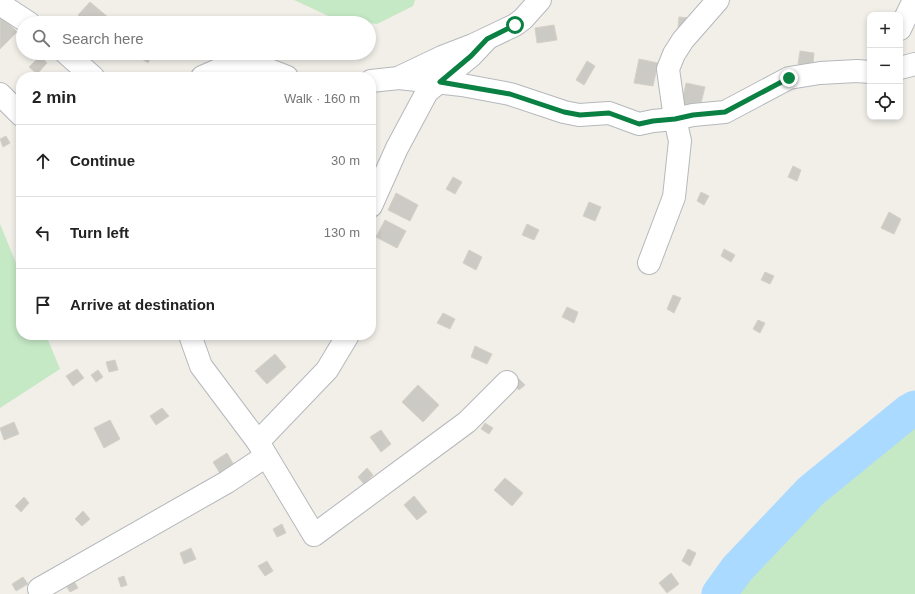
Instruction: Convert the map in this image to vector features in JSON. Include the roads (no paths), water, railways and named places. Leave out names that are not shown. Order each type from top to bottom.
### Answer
[{"type":"street","points":[[649,263],[674,197],[680,141],[675,119],[668,69],[674,54],[683,40],[718,0]]},
{"type":"street","points":[[903,23],[914,0]]},
{"type":"street","points":[[399,78],[487,39],[519,22],[539,1]]},
{"type":"street","points":[[0,4],[18,16]]},
{"type":"street","points":[[376,195],[397,148],[427,92],[471,56],[487,39]]},
{"type":"street","points":[[74,60],[87,72]]},
{"type":"street","points":[[213,72],[254,64],[274,72]]},
{"type":"street","points":[[903,67],[915,64]]},
{"type":"street","points":[[376,80],[399,78],[440,82],[510,94],[564,112],[580,115],[609,113],[639,124],[693,115],[725,112],[789,78],[820,73],[867,72]]},
{"type":"street","points":[[0,94],[16,110]]},
{"type":"street","points":[[192,340],[200,366],[262,449],[314,535],[467,422],[507,382]]},
{"type":"street","points":[[41,594],[39,589],[227,482],[262,449],[327,370],[345,340]]},
{"type":"waterway","points":[[719,594],[737,569],[811,491],[908,412],[915,408]]}]
